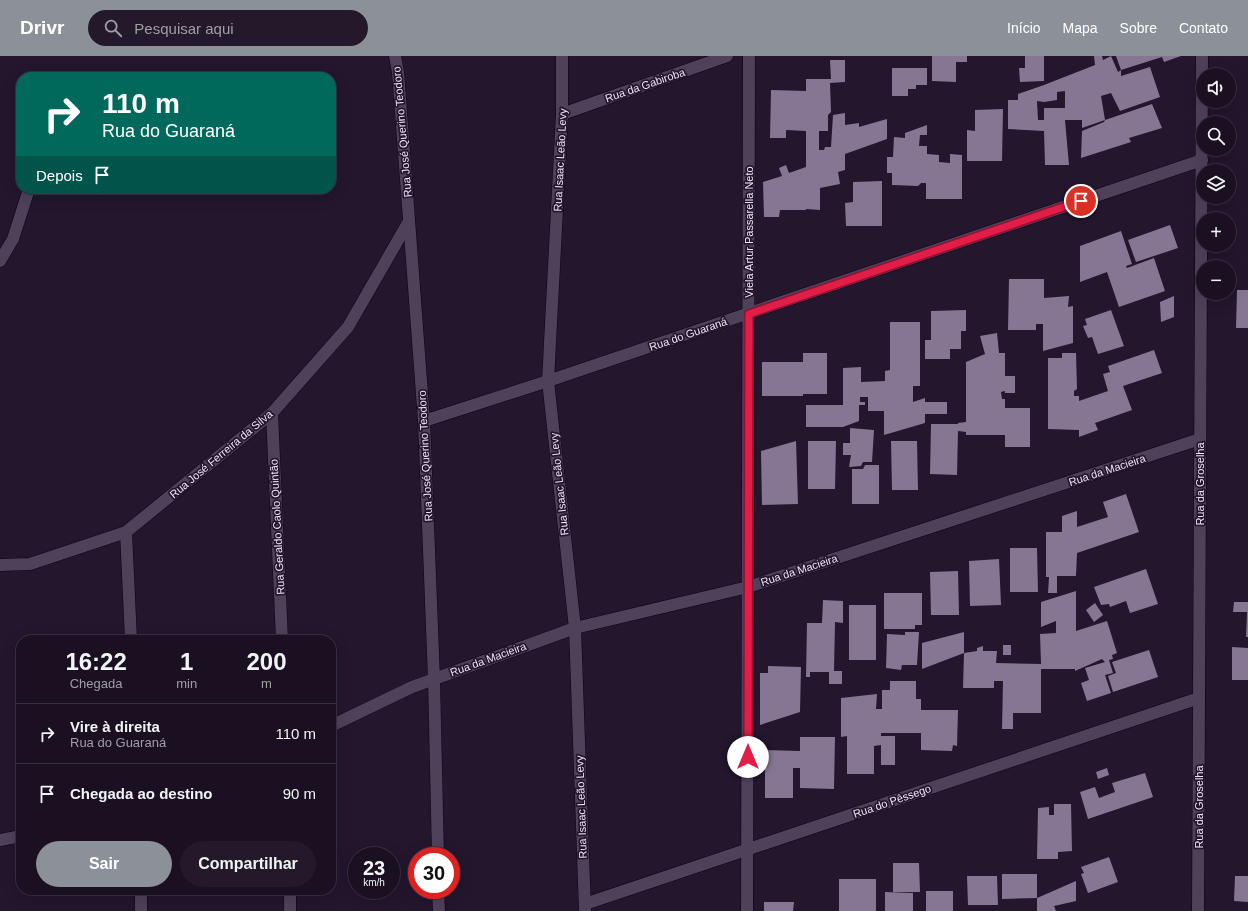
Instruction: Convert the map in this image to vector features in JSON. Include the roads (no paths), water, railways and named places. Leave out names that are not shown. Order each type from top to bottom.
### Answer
[{"type":"street","name":"Rua José Querino Teodoro","points":[[395,56],[424,421],[434,679],[438,847]]},
{"type":"street","name":"Rua Isaac Leão Levy","points":[[562,56],[562,114],[548,381],[575,628],[585,907]]},
{"type":"street","name":"Rua da Gabiroba","points":[[562,114],[727,56]]},
{"type":"street","name":"Viela Artur Passarella Neto","points":[[747,911],[749,56]]},
{"type":"street","name":"Rua da Groselha","points":[[1198,911],[1202,56]]},
{"type":"street","name":"Rua do Guaraná","points":[[424,421],[749,314],[1202,160]]},
{"type":"street","points":[[0,261],[13,239],[27,194]]},
{"type":"street","name":"Rua José Ferreira da Silva","points":[[0,565],[30,564],[126,532],[272,413],[348,327],[409,222]]},
{"type":"street","name":"Rua Geraldo Caolo Quintão","points":[[272,413],[282,635]]},
{"type":"street","name":"Rua da Macieira","points":[[336,724],[412,687],[575,628],[748,586],[1200,439]]},
{"type":"street","points":[[126,532],[132,635]]},
{"type":"street","name":"Rua do Pêssego","points":[[585,907],[747,850],[1199,698]]},
{"type":"street","points":[[0,840],[16,837]]},
{"type":"street","points":[[141,895],[141,911]]},
{"type":"street","points":[[290,895],[290,911]]},
{"type":"street","points":[[438,899],[439,911]]}]
